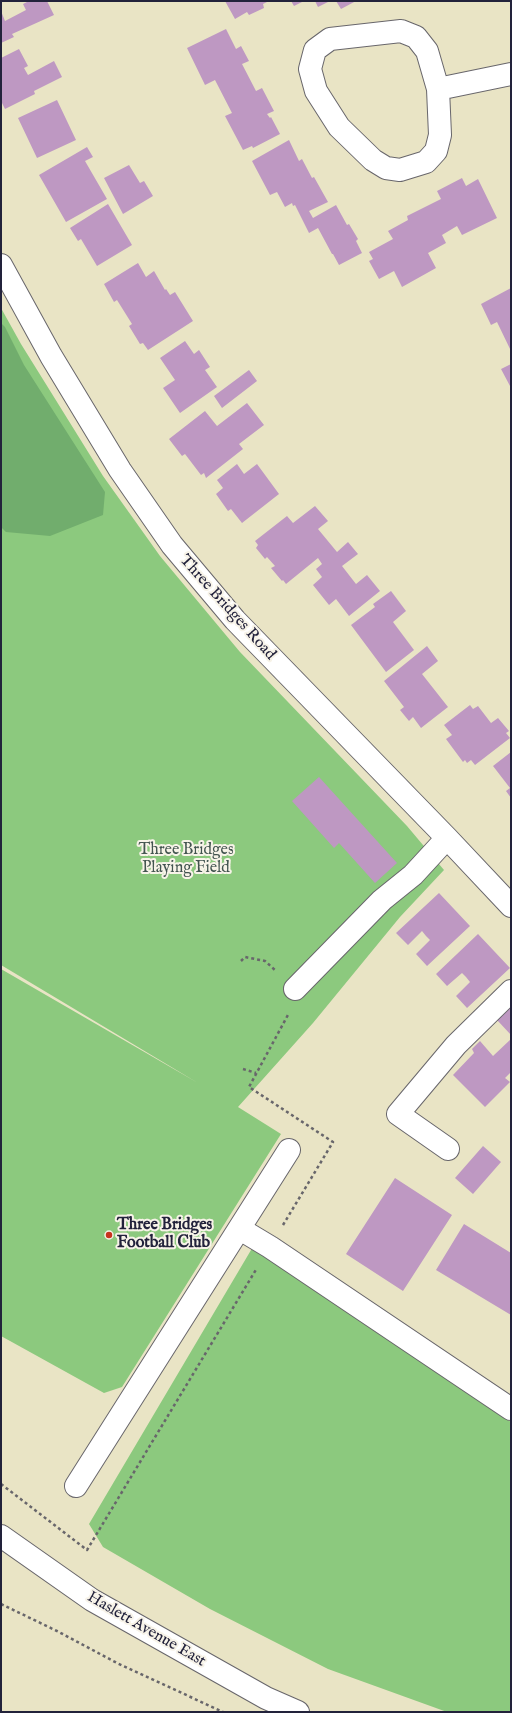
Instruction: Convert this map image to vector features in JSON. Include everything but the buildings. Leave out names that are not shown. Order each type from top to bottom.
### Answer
[{"type":"street","points":[[401,31],[416,37],[427,51],[438,89],[440,135],[436,151],[426,162],[400,170],[386,168],[373,160],[338,127],[316,91],[310,69],[315,50],[330,38],[401,31]]},
{"type":"street","points":[[438,89],[511,74]]},
{"type":"street","name":"Three Bridges Road","points":[[1,265],[51,356],[116,463],[172,545],[235,620],[448,838],[511,906]]},
{"type":"street","points":[[295,989],[382,900],[413,874],[448,838]]},
{"type":"street","points":[[448,1148],[398,1114],[456,1045],[511,991]]},
{"type":"street","points":[[76,1486],[240,1229],[288,1150]]},
{"type":"street","points":[[240,1229],[270,1247],[511,1409]]},
{"type":"street","name":"Haslett Avenue East","points":[[1,1536],[92,1600],[266,1698],[298,1712]]},
{"type":"path","points":[[241,961],[245,957],[265,961],[295,989],[292,1008],[249,1087],[333,1142],[270,1247]]},
{"type":"path","points":[[243,1069],[256,1073]]},
{"type":"path","points":[[1,1604],[57,1631],[117,1663],[222,1712]]},
{"type":"green space","name":"Three Bridges Playing Field","points":[[1,308],[21,344],[103,476],[160,556],[240,652],[407,826],[444,870],[400,917],[313,1023],[238,1107],[281,1134],[122,1387],[104,1393],[1,1336],[1,969],[198,1083],[1,965]]},
{"type":"green space","points":[[1,323],[5,327],[24,365],[105,492],[103,515],[50,536],[6,532],[1,527]]},
{"type":"green space","points":[[254,1245],[511,1422],[511,1712],[447,1712],[328,1669],[210,1609],[103,1547],[89,1524]]},
{"type":"place","name":"Three Bridges Football Club","points":[[109,1235]]}]
